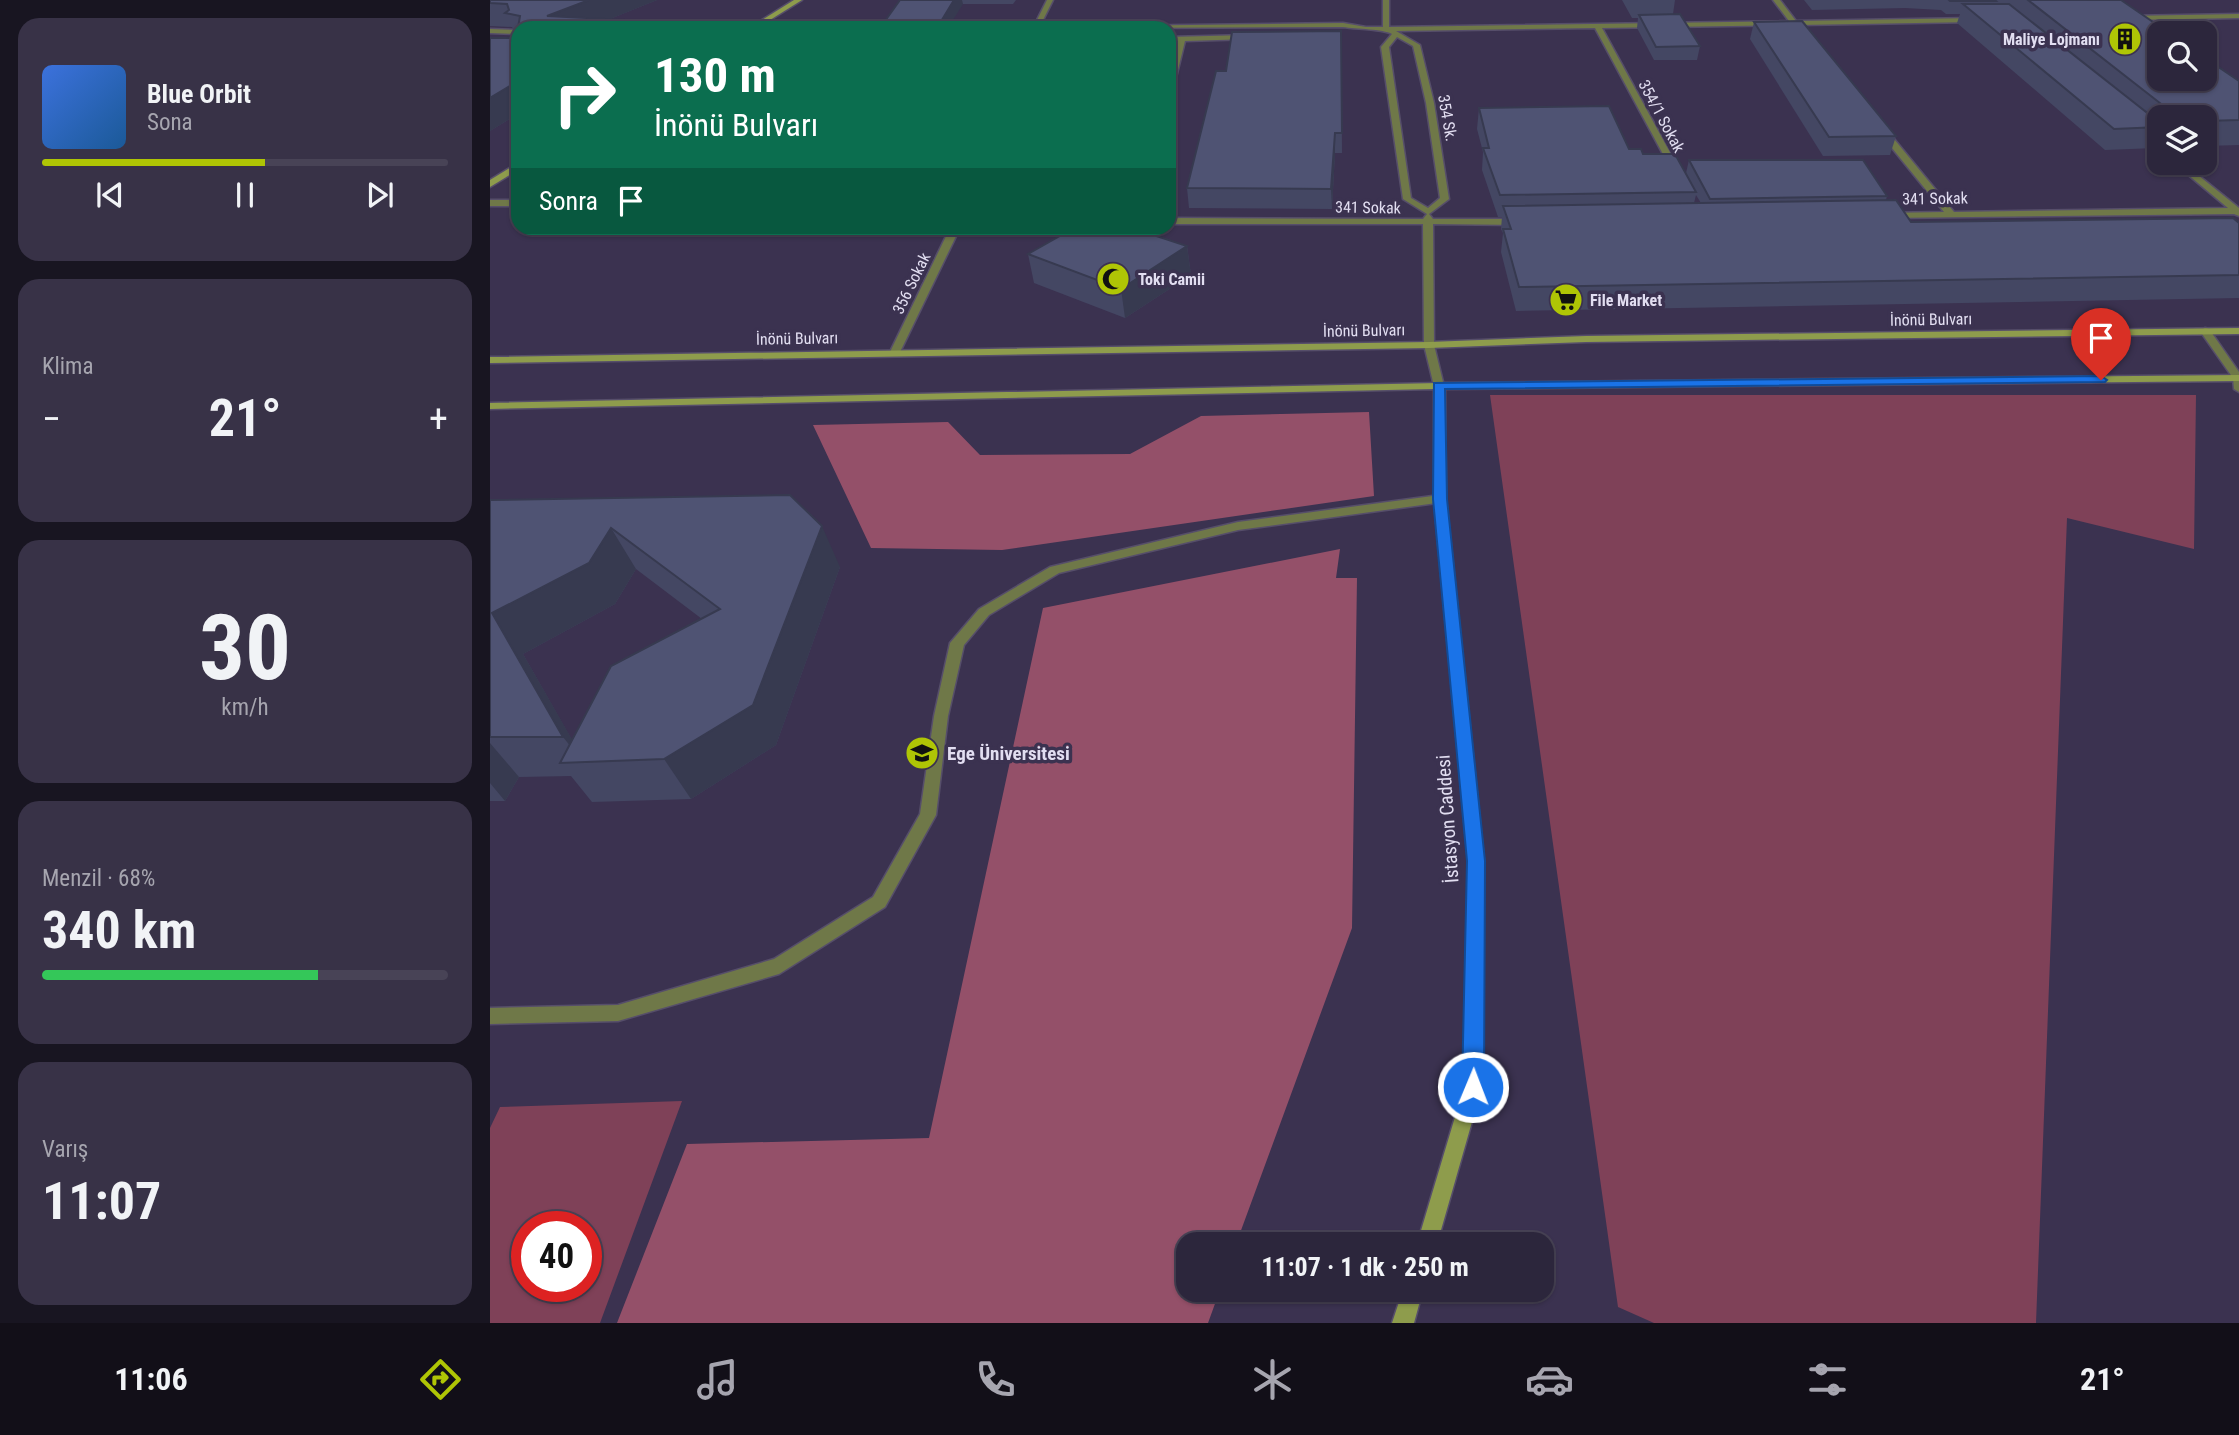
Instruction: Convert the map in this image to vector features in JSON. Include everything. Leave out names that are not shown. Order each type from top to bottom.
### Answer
[{"type":"street","points":[[764,21],[799,0]]},
{"type":"street","points":[[1040,21],[1050,0]]},
{"type":"street","points":[[1386,0],[1386,28]]},
{"type":"street","points":[[1776,0],[1800,29]]},
{"type":"street","points":[[2115,18],[2239,16]]},
{"type":"street","points":[[1176,27],[1343,24],[1366,29],[1792,20],[1991,20]]},
{"type":"street","name":"354/1 Sokak","points":[[1598,26],[1682,183]]},
{"type":"street","name":"354 Sk.","points":[[1386,28],[1416,46],[1430,103],[1445,199],[1428,218],[1429,345],[1439,386]]},
{"type":"street","points":[[1339,35],[1353,35],[1366,29]]},
{"type":"street","points":[[490,31],[511,32]]},
{"type":"street","points":[[1395,35],[1385,47],[1407,199],[1428,218]]},
{"type":"street","points":[[1176,38],[1261,37]]},
{"type":"street","points":[[1176,62],[1182,38]]},
{"type":"street","points":[[1873,119],[1950,213]]},
{"type":"street","points":[[490,184],[511,170]]},
{"type":"street","points":[[2193,175],[2238,212]]},
{"type":"street","points":[[490,203],[511,202]]},
{"type":"street","name":"341 Sokak","points":[[1881,215],[2238,212]]},
{"type":"street","name":"341 Sokak","points":[[1176,221],[1428,218],[1539,222]]},
{"type":"street","name":"356 Sokak","points":[[895,352],[952,235]]},
{"type":"street","points":[[2205,331],[2239,378],[2239,389]]},
{"type":"street","name":"İnönü Bulvarı","points":[[490,360],[1429,345],[1586,339],[2239,331]]},
{"type":"street","points":[[490,406],[1439,386],[2239,378]]},
{"type":"street","name":"İstasyon Caddesi","points":[[1431,1232],[1473,1087],[1476,861],[1440,499],[1439,386]]},
{"type":"street","points":[[490,1016],[618,1013],[779,966],[879,902],[928,816],[940,716],[957,643],[984,612],[1055,570],[1238,526],[1440,499]]},
{"type":"street","points":[[1403,1323],[1409,1302]]},
{"type":"shaded area","points":[[1490,395],[2196,395],[2194,549],[2067,518],[2036,1323],[1654,1323],[1618,1307]]},
{"type":"shaded area","points":[[1369,412],[1374,496],[1002,550],[871,548],[813,425],[948,422],[980,455],[1130,454],[1201,416]]},
{"type":"shaded area","points":[[1340,549],[1336,578],[1357,578],[1352,928],[1240,1232],[1176,1232],[1176,1302],[1216,1302],[1208,1323],[617,1323],[687,1144],[929,1138],[1043,608]]},
{"type":"shaded area","points":[[682,1101],[600,1323],[490,1323],[490,1128],[500,1107]]},
{"type":"building","points":[[490,0],[589,0],[547,16],[626,20],[519,21],[520,16],[505,13],[509,10],[507,4],[490,3]]},
{"type":"building","points":[[900,0],[954,0],[941,21],[885,21]]},
{"type":"building","points":[[1995,0],[1996,1],[1950,1]]},
{"type":"building","points":[[2028,0],[2121,0],[2152,21],[2147,21],[2147,91],[2217,91],[2217,66],[2239,81],[2239,120],[2217,121],[2217,105],[2162,105]]},
{"type":"building","points":[[1963,4],[2009,4],[2147,113],[2147,128],[2114,129]]},
{"type":"building","points":[[1680,14],[1700,46],[1656,47],[1639,15]]},
{"type":"building","points":[[1802,21],[1896,136],[1829,137],[1754,22]]},
{"type":"building","points":[[1341,31],[1342,133],[1335,133],[1331,189],[1187,188],[1216,71],[1226,71],[1232,32]]},
{"type":"building","points":[[490,38],[511,38],[511,85],[490,98]]},
{"type":"building","points":[[1609,106],[1629,149],[1641,149],[1643,154],[1675,154],[1696,192],[1500,195],[1483,148],[1489,148],[1479,108]]},
{"type":"building","points":[[1689,160],[1863,160],[1887,196],[1710,199]]},
{"type":"building","points":[[1896,200],[1911,222],[2233,218],[2239,223],[2239,275],[1519,287],[1503,229],[1511,229],[1503,206]]},
{"type":"building","points":[[1062,235],[1153,235],[1187,246],[1121,289],[1028,254]]},
{"type":"building","points":[[790,495],[822,526],[753,705],[664,759],[560,763],[611,666],[720,609],[611,528],[589,563],[492,613],[563,737],[490,737],[490,500]]},
{"type":"place","name":"Maliye Lojmanı","points":[[2125,39]]},
{"type":"place","name":"Toki Camii","points":[[1113,279]]},
{"type":"place","name":"File Market","points":[[1566,300]]},
{"type":"place","name":"Ege Üniversitesi","points":[[922,753]]},
{"type":"route","points":[[1473,1087],[1476,861],[1440,499],[1439,386],[2101,380]]}]
